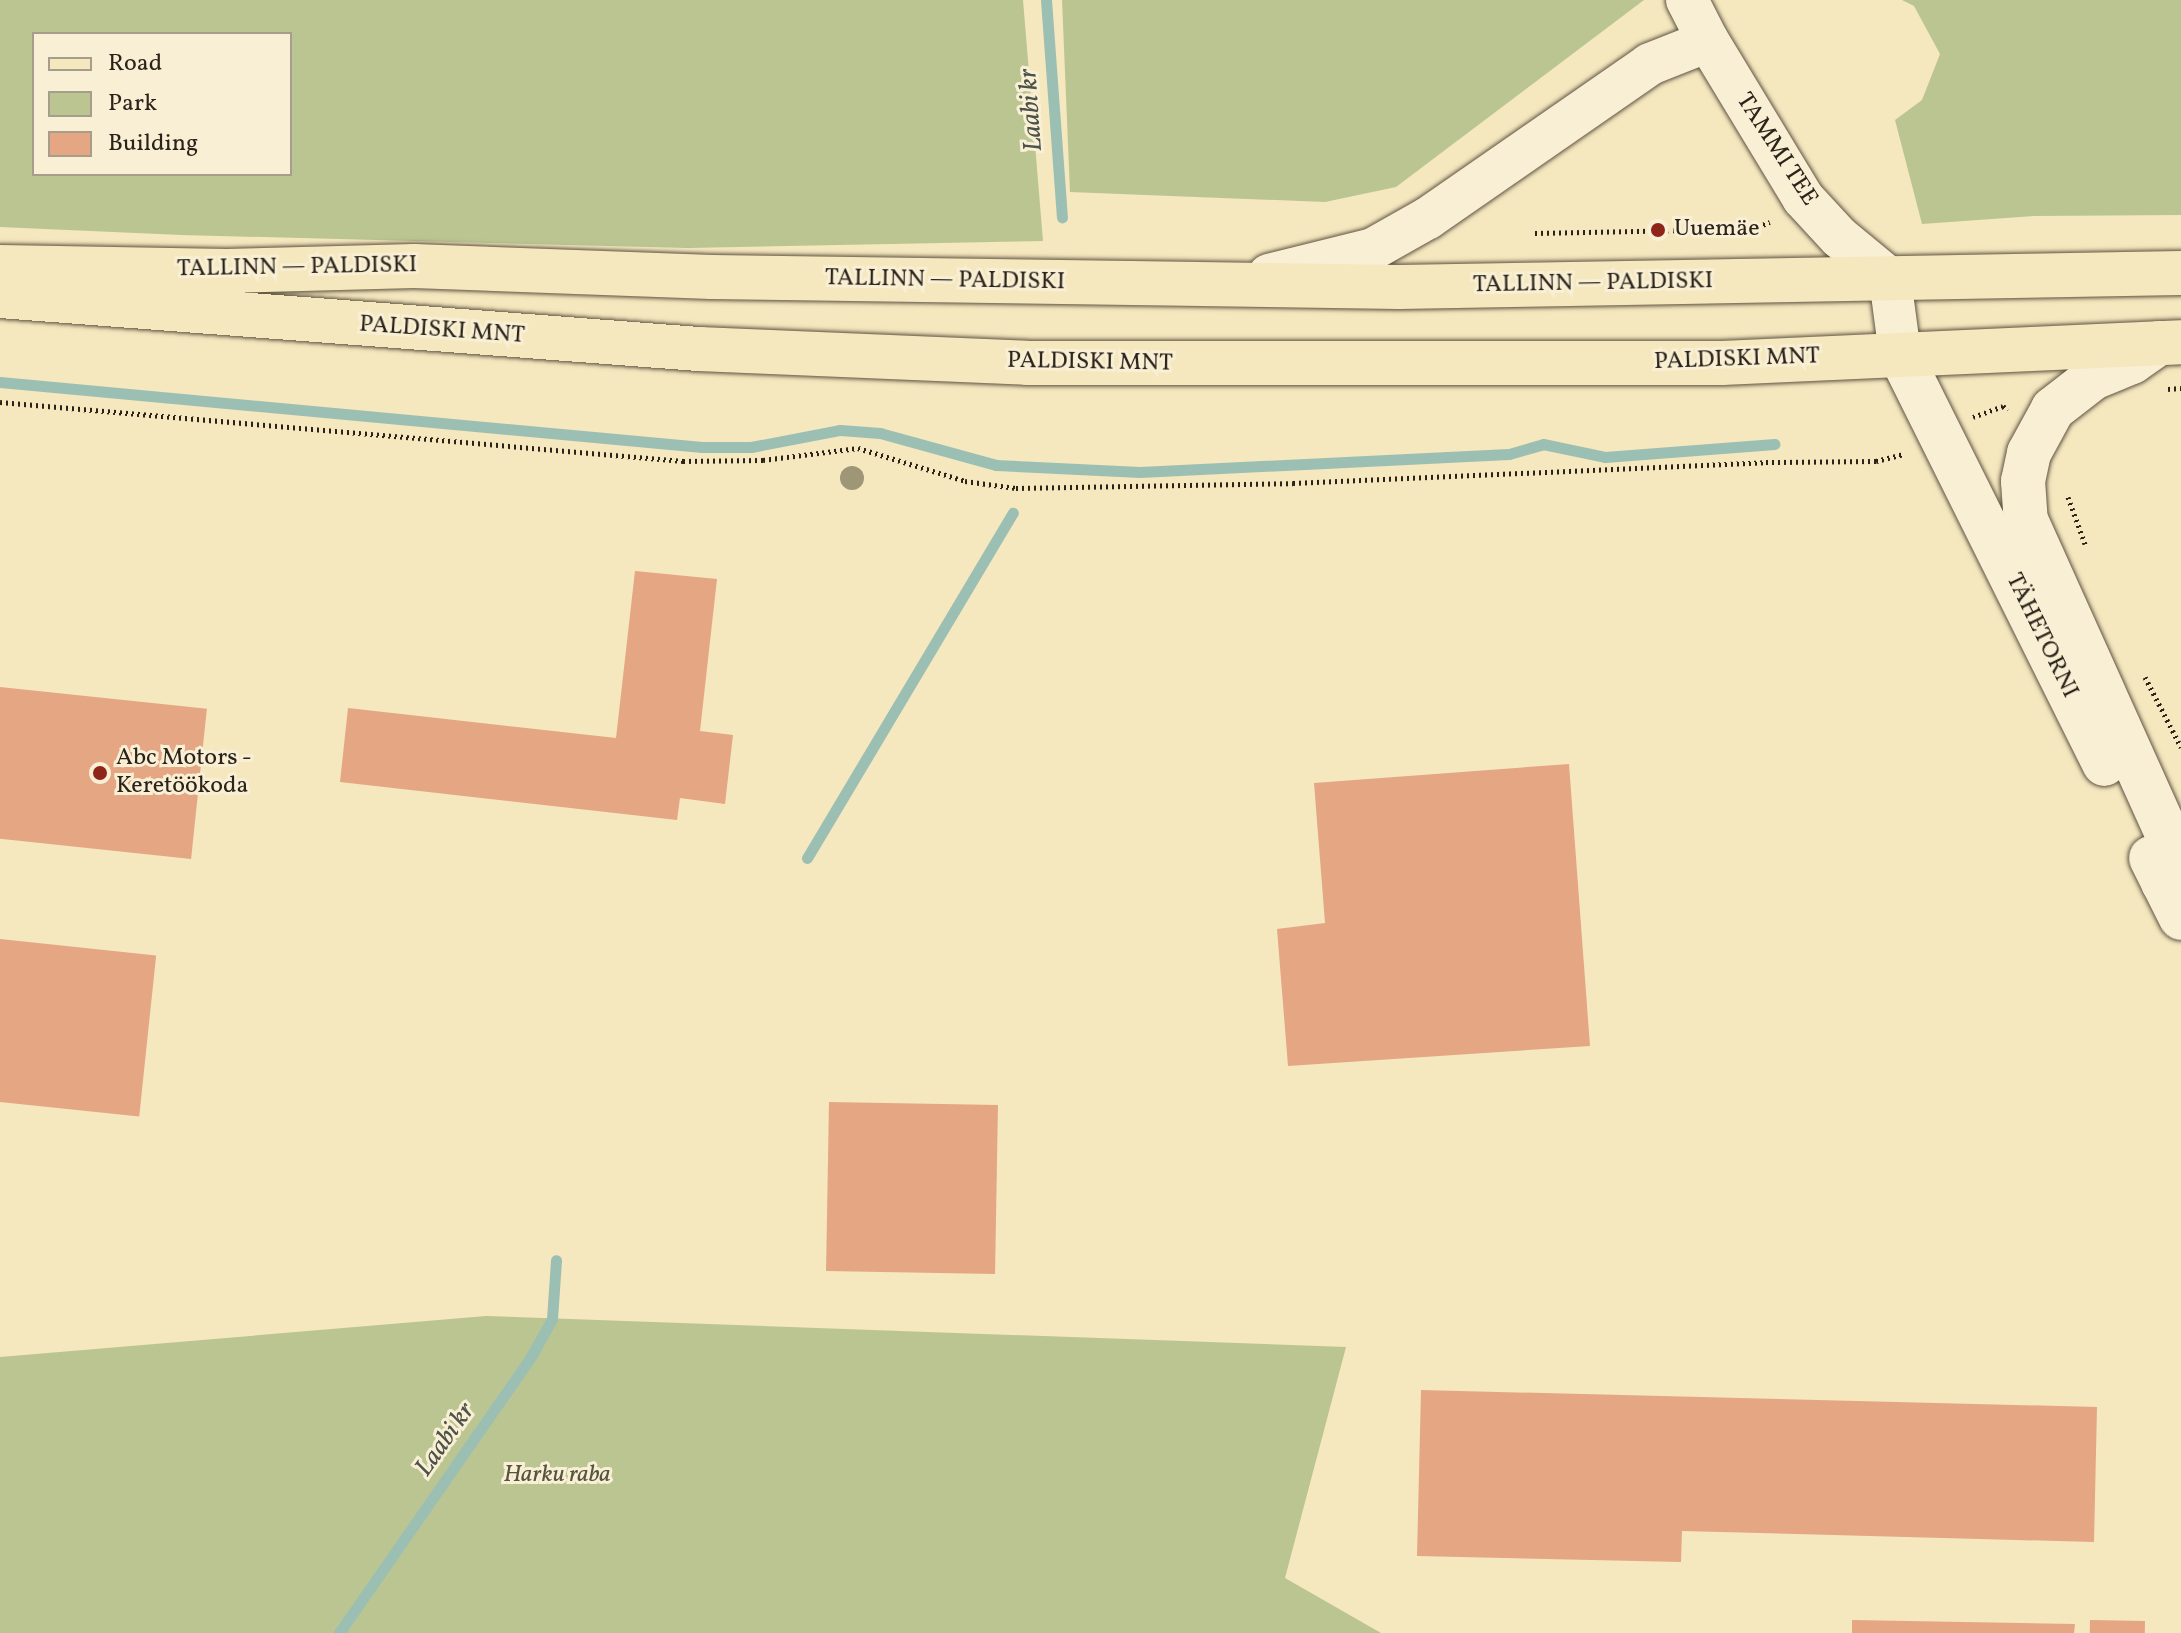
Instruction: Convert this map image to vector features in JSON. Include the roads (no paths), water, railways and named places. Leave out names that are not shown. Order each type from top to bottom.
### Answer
[{"type":"main road","name":"TALLINN — PALDISKI","points":[[0,267],[227,271],[414,266],[712,277],[1399,287],[1890,279]]},
{"type":"main road","points":[[1890,279],[2181,273]]},
{"type":"main road","name":"PALDISKI MNT","points":[[0,296],[683,348],[1027,363],[1722,363],[2170,342]]},
{"type":"street","name":"TAMMI TEE","points":[[1687,0],[1708,41],[1803,198],[1839,237],[1890,279]]},
{"type":"street","points":[[1218,284],[1315,266],[1373,249],[1428,218],[1650,64],[1708,41]]},
{"type":"street","points":[[1890,279],[1900,354]]},
{"type":"street","points":[[2170,342],[2093,378],[2053,409],[2029,453],[2023,481],[2026,520],[2167,834],[2172,900]]},
{"type":"street","name":"TÄHETORNI","points":[[1900,354],[2172,900]]},
{"type":"waterway","name":"Laabi kr","points":[[1046,0],[1062,217]]},
{"type":"waterway","points":[[0,382],[702,447],[751,447],[840,430],[880,433],[996,465],[1140,472],[1509,454],[1543,444],[1605,457],[1775,444]]},
{"type":"waterway","points":[[807,858],[1013,513]]},
{"type":"waterway","name":"Laabi kr","points":[[339,1633],[529,1360],[552,1319],[556,1260]]},
{"type":"place","name":"Uuemäe","points":[[1658,230]]},
{"type":"place","name":"Abc Motors - Keretöökoda","points":[[100,773]]},
{"type":"park label","name":"Harku raba","points":[[557,1476]]}]
